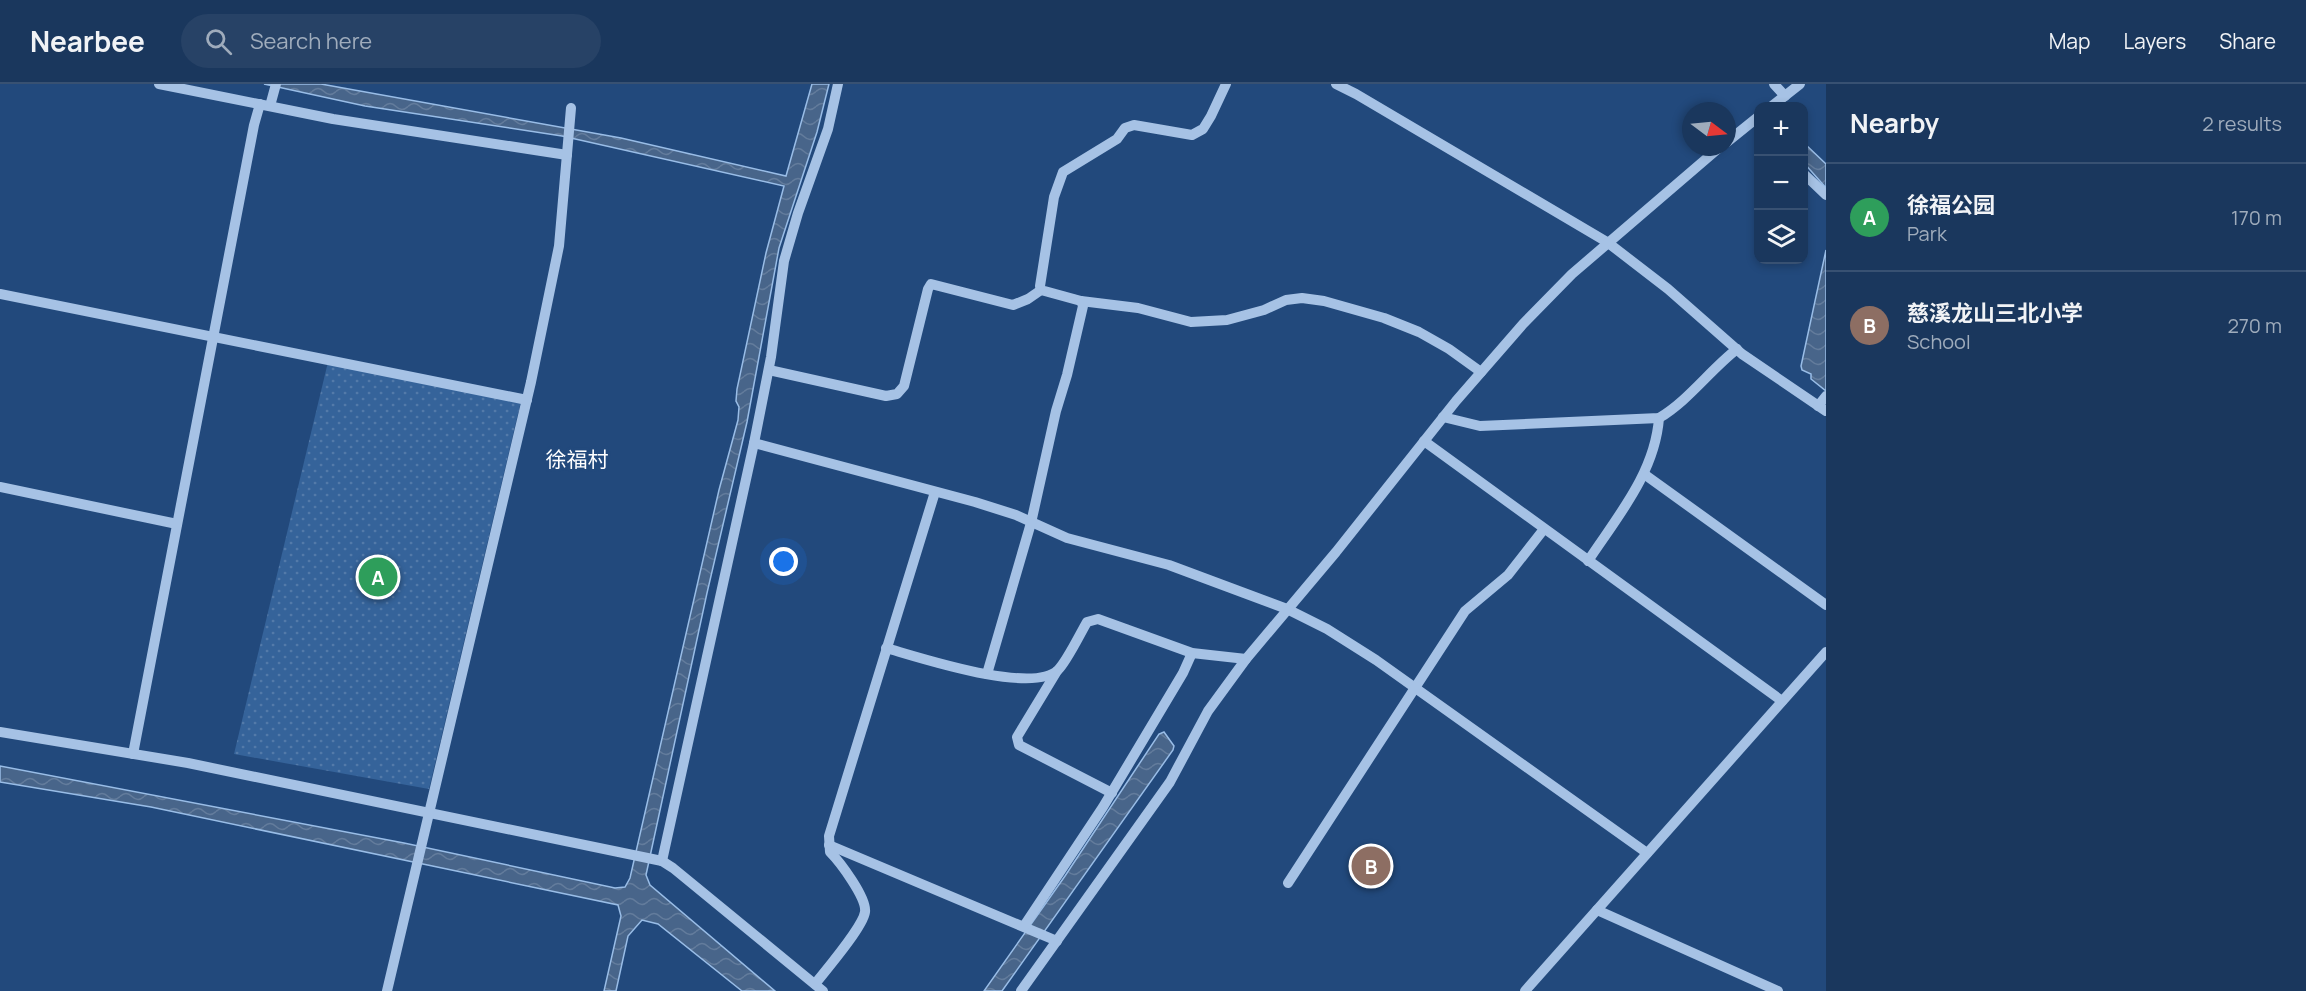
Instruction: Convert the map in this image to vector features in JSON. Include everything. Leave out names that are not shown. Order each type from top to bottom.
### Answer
[{"type":"street","points":[[159,84],[333,119],[567,155]]},
{"type":"street","points":[[133,754],[254,125],[276,84]]},
{"type":"street","points":[[662,861],[769,370],[784,261],[798,213],[828,129],[838,84]]},
{"type":"street","points":[[1041,290],[1054,197],[1063,172],[1117,140],[1125,128],[1134,125],[1192,135],[1203,129],[1226,84]]},
{"type":"street","points":[[1336,84],[1607,242],[1668,289],[1737,349],[1822,409],[1826,396]]},
{"type":"street","points":[[1774,84],[1785,96]]},
{"type":"street","points":[[1777,102],[1800,84]]},
{"type":"street","points":[[387,991],[527,399],[559,246],[571,108]]},
{"type":"street","points":[[1736,136],[1754,123]]},
{"type":"street","points":[[1022,991],[1170,782],[1208,711],[1246,659],[1336,552],[1443,417],[1531,315],[1572,274],[1709,156]]},
{"type":"street","points":[[1808,179],[1826,195]]},
{"type":"street","points":[[769,370],[886,396],[897,394],[904,386],[931,284],[1013,305],[1041,290]]},
{"type":"street","points":[[1041,290],[1081,301],[1138,308],[1191,322],[1227,320],[1263,310],[1286,300],[1302,298],[1324,301],[1384,318],[1419,332],[1449,348],[1481,372]]},
{"type":"street","points":[[0,294],[527,399]]},
{"type":"street","points":[[987,674],[1031,523],[1083,306],[1081,301]]},
{"type":"street","points":[[1443,417],[1480,426],[1659,418],[1671,411],[1716,365],[1737,349]]},
{"type":"street","points":[[1588,561],[1644,474],[1658,434],[1659,418]]},
{"type":"street","points":[[1424,441],[1782,701]]},
{"type":"street","points":[[754,443],[1016,515],[1066,537],[1169,565],[1287,609],[1327,629],[1415,688],[1647,853]]},
{"type":"street","points":[[1644,474],[1826,605]]},
{"type":"street","points":[[0,487],[177,524]]},
{"type":"street","points":[[0,732],[188,763],[662,861],[819,988],[865,913],[864,902],[837,859],[830,852],[829,837],[845,778],[936,492]]},
{"type":"street","points":[[1288,883],[1465,612],[1508,575],[1545,529]]},
{"type":"street","points":[[1112,793],[1019,745],[1017,737],[1087,622],[1098,619],[1192,653],[1246,659]]},
{"type":"street","points":[[886,648],[972,673],[1020,678],[1047,675],[1058,670]]},
{"type":"street","points":[[1525,991],[1826,652]]},
{"type":"street","points":[[1024,926],[1112,793],[1183,673],[1192,653]]},
{"type":"street","points":[[830,845],[1057,941]]},
{"type":"street","points":[[1597,910],[1778,991]]},
{"type":"shaded area","points":[[328,362],[521,401],[429,789],[234,754]]},
{"type":"water","points":[[264,84],[321,84],[621,138],[786,176],[812,84],[829,84],[817,132],[779,248],[747,422],[707,593],[646,875],[650,885],[775,991],[742,991],[658,924],[642,920],[628,936],[616,991],[604,991],[621,916],[618,905],[151,807],[0,782],[0,766],[404,843],[615,888],[625,887],[630,878],[719,490],[738,420],[737,389],[766,253],[784,186],[562,136],[365,106]]},
{"type":"water","points":[[1808,147],[1826,164],[1826,188],[1808,168]]},
{"type":"water","points":[[1826,250],[1826,391],[1811,379],[1811,374],[1802,370],[1801,366]]},
{"type":"water","points":[[1164,732],[1174,746],[1173,750],[1002,991],[984,991],[1065,876],[1159,734]]},
{"type":"place","name":"徐福公园","points":[[378,577]]},
{"type":"place","name":"慈溪龙山三北小学","points":[[1371,866]]},
{"type":"district","name":"徐福村","points":[[577,460]]}]
